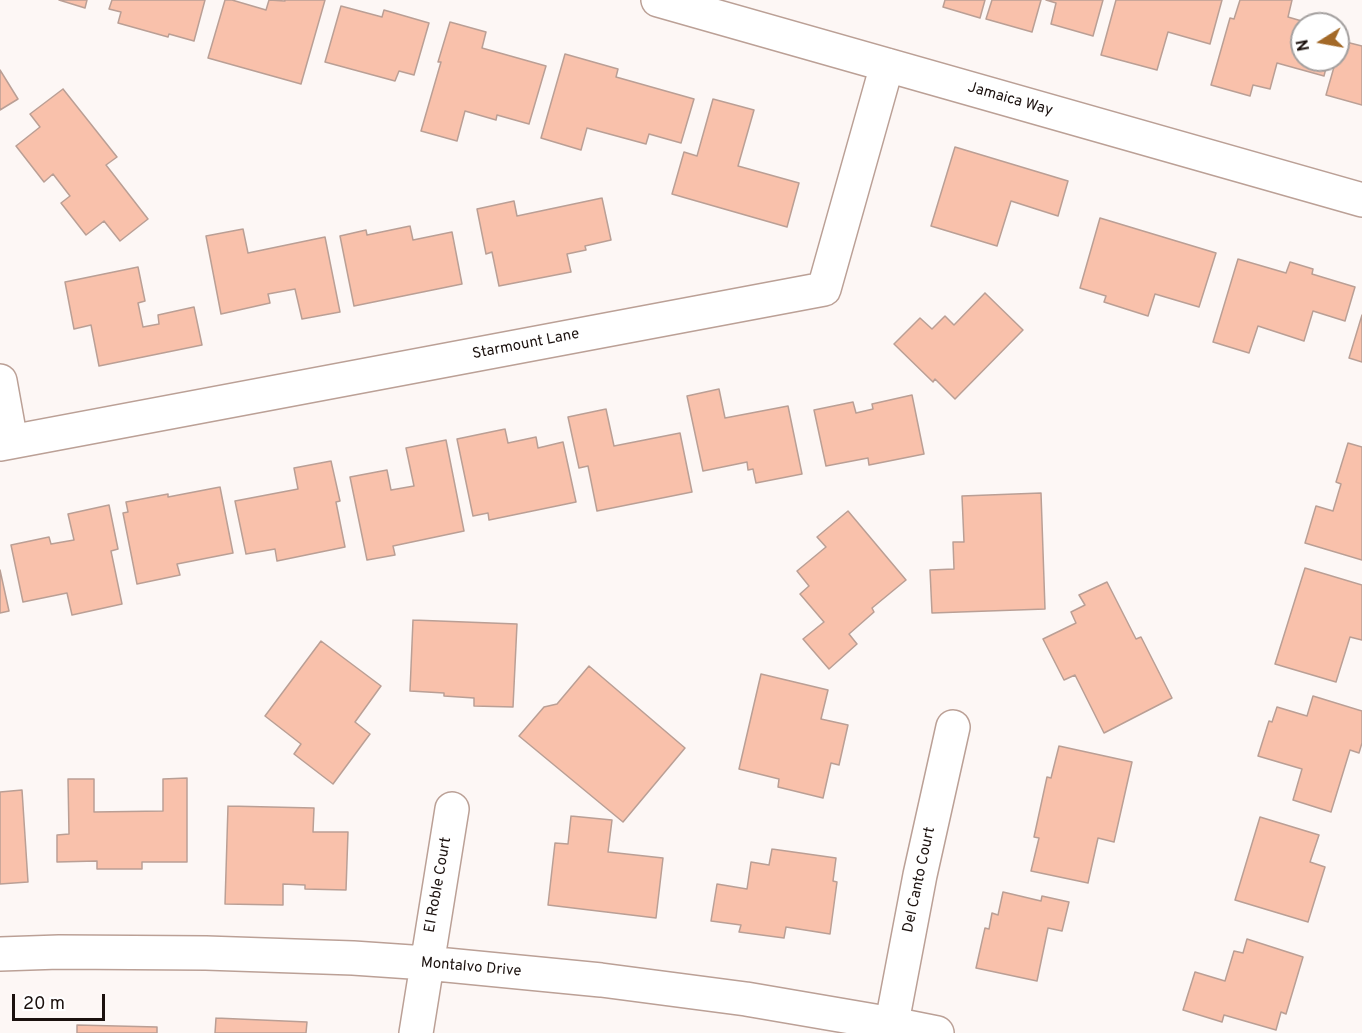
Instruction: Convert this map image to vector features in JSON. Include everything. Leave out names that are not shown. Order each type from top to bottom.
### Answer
[{"type":"street","name":"Jamaica Way","points":[[658,0],[1362,200]]},
{"type":"street","name":"Starmount Lane","points":[[6,443],[824,289],[888,65]]},
{"type":"street","points":[[0,381],[6,443]]},
{"type":"street","name":"Del Canto Court","points":[[891,1028],[920,875],[953,727]]},
{"type":"street","name":"El Roble Court","points":[[416,1033],[452,809]]},
{"type":"street","name":"Montalvo Drive","points":[[0,954],[206,953],[426,963],[601,980],[746,999],[891,1028],[937,1033]]},
{"type":"building","points":[[59,0],[87,0],[85,8]]},
{"type":"building","points":[[112,0],[205,0],[194,41],[169,34],[168,37],[118,23],[121,12],[109,9]]},
{"type":"building","points":[[225,0],[266,10],[269,0],[325,0],[301,84],[208,58]]},
{"type":"building","points":[[945,0],[985,0],[980,18],[943,7]]},
{"type":"building","points":[[992,0],[1041,0],[1032,32],[986,19]]},
{"type":"building","points":[[1046,0],[1103,0],[1093,36],[1051,24],[1056,3]]},
{"type":"building","points":[[1116,0],[1222,0],[1210,44],[1168,32],[1157,70],[1101,55]]},
{"type":"building","points":[[1240,0],[1292,0],[1288,17],[1290,18],[1290,67],[1277,63],[1270,89],[1253,85],[1250,96],[1211,85],[1230,18],[1234,19]]},
{"type":"building","points":[[341,6],[382,17],[384,10],[429,23],[414,75],[399,71],[395,81],[325,62]]},
{"type":"building","points":[[450,22],[486,32],[482,48],[546,66],[529,124],[497,115],[496,120],[465,111],[457,141],[421,131]]},
{"type":"building","points":[[1350,43],[1362,46],[1362,105],[1326,95],[1333,72],[1350,72]]},
{"type":"building","points":[[565,54],[618,69],[616,77],[694,99],[681,143],[649,134],[646,144],[587,128],[581,150],[541,138]]},
{"type":"building","points":[[0,70],[18,99],[0,110]]},
{"type":"building","points":[[1310,72],[1325,72],[1324,76]]},
{"type":"building","points":[[63,89],[117,157],[106,165],[148,219],[120,241],[104,221],[86,235],[61,203],[70,196],[53,174],[44,182],[16,146],[40,127],[30,114]]},
{"type":"building","points":[[713,99],[754,110],[738,166],[799,183],[787,227],[672,194],[684,152],[697,156]]},
{"type":"building","points":[[955,147],[1068,181],[1058,216],[1011,201],[997,246],[931,226]]},
{"type":"building","points":[[602,198],[611,240],[585,246],[586,250],[567,254],[571,272],[499,286],[492,252],[486,254],[477,209],[514,201],[517,216]]},
{"type":"building","points":[[1100,218],[1216,253],[1199,307],[1155,294],[1148,316],[1104,302],[1106,296],[1080,288]]},
{"type":"building","points":[[410,226],[413,240],[452,232],[462,284],[354,306],[340,236],[366,230],[367,235]]},
{"type":"building","points":[[243,229],[248,253],[325,237],[340,312],[302,319],[295,289],[268,294],[270,303],[221,314],[206,236]]},
{"type":"building","points":[[1238,259],[1286,273],[1290,262],[1313,269],[1312,274],[1355,287],[1345,321],[1313,311],[1304,341],[1258,326],[1249,353],[1213,342]]},
{"type":"building","points":[[138,267],[145,301],[138,303],[143,327],[159,324],[158,315],[194,307],[202,345],[99,366],[91,325],[74,329],[65,282]]},
{"type":"building","points":[[985,293],[1023,330],[955,399],[935,379],[933,382],[894,344],[920,318],[932,329],[945,316],[954,325]]},
{"type":"building","points":[[1362,315],[1362,362],[1349,358]]},
{"type":"building","points":[[719,389],[725,418],[788,406],[802,474],[756,483],[753,469],[748,470],[747,462],[703,471],[687,396]]},
{"type":"building","points":[[912,395],[924,454],[869,465],[868,458],[826,466],[814,410],[853,402],[856,413],[873,409],[872,404]]},
{"type":"building","points":[[606,409],[614,446],[680,433],[692,492],[597,511],[588,466],[579,468],[568,417]]},
{"type":"building","points":[[505,429],[508,443],[536,437],[538,448],[563,442],[576,502],[489,520],[488,513],[473,516],[457,439]]},
{"type":"building","points":[[446,440],[464,531],[393,546],[395,555],[367,560],[350,477],[387,470],[391,490],[414,486],[406,448]]},
{"type":"building","points":[[1348,443],[1362,447],[1362,560],[1305,543],[1316,506],[1333,511],[1341,484],[1336,482]]},
{"type":"building","points":[[331,461],[340,501],[336,502],[345,547],[277,561],[275,549],[246,554],[235,501],[298,489],[294,468]]},
{"type":"building","points":[[220,487],[233,553],[177,564],[180,575],[137,584],[123,513],[128,512],[126,502]]},
{"type":"building","points":[[1041,493],[1045,609],[932,613],[930,570],[954,569],[953,542],[964,542],[962,496]]},
{"type":"building","points":[[109,505],[118,549],[111,551],[122,604],[72,615],[67,593],[23,602],[11,545],[49,537],[51,544],[74,540],[68,514]]},
{"type":"building","points":[[848,511],[906,580],[872,608],[874,612],[849,634],[857,644],[829,669],[803,639],[824,622],[800,594],[809,586],[797,571],[826,547],[817,537]]},
{"type":"building","points":[[1305,568],[1362,585],[1362,640],[1350,637],[1336,682],[1275,664]]},
{"type":"building","points":[[0,570],[9,611],[0,613]]},
{"type":"building","points":[[1107,582],[1136,639],[1141,637],[1172,698],[1104,733],[1075,675],[1064,680],[1043,639],[1076,623],[1071,612],[1085,605],[1079,595]]},
{"type":"building","points":[[413,620],[517,624],[513,707],[474,706],[474,698],[410,691]]},
{"type":"building","points":[[321,641],[381,686],[355,722],[370,734],[333,784],[294,754],[301,744],[265,716]]},
{"type":"building","points":[[589,666],[685,748],[623,822],[519,736],[544,707],[557,704]]},
{"type":"building","points":[[761,674],[828,690],[821,719],[848,725],[839,765],[831,763],[823,798],[778,787],[779,779],[739,769]]},
{"type":"building","points":[[1313,696],[1362,711],[1362,743],[1359,753],[1350,750],[1331,812],[1293,800],[1302,769],[1258,756],[1269,721],[1272,722],[1277,707],[1307,716]]},
{"type":"building","points":[[1059,746],[1132,762],[1114,842],[1098,838],[1088,883],[1031,871],[1039,838],[1034,837],[1047,777],[1051,778]]},
{"type":"building","points":[[187,778],[187,862],[142,862],[142,869],[97,869],[97,861],[57,862],[57,835],[69,834],[68,779],[94,779],[94,812],[163,811],[163,779]]},
{"type":"building","points":[[22,790],[28,882],[0,884],[0,792]]},
{"type":"building","points":[[228,806],[314,808],[313,832],[348,832],[346,890],[305,889],[305,885],[283,884],[283,905],[225,904]]},
{"type":"building","points":[[571,816],[612,820],[608,852],[663,858],[656,918],[548,905],[555,843],[568,844]]},
{"type":"building","points":[[1260,817],[1319,835],[1310,862],[1325,867],[1308,922],[1235,900]]},
{"type":"building","points":[[772,849],[836,858],[833,881],[837,882],[830,934],[786,927],[784,938],[739,932],[741,925],[711,921],[717,884],[747,889],[751,862],[769,865]]},
{"type":"building","points":[[1003,892],[1041,901],[1042,896],[1069,902],[1062,931],[1048,928],[1037,981],[976,968],[985,928],[989,929],[992,913],[998,915]]},
{"type":"building","points":[[1247,939],[1303,957],[1286,1014],[1281,1012],[1276,1030],[1224,1015],[1222,1022],[1183,1010],[1195,972],[1225,981],[1234,951],[1243,953]]},
{"type":"building","points":[[216,1018],[307,1022],[306,1033],[215,1033]]},
{"type":"building","points":[[77,1025],[157,1027],[157,1033],[77,1033]]}]
